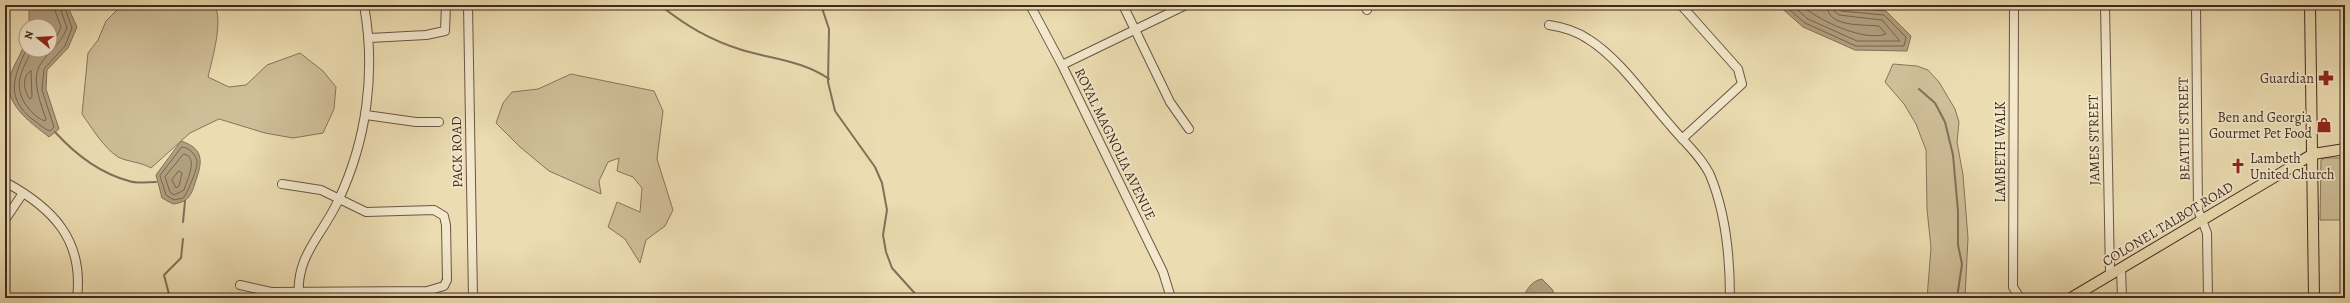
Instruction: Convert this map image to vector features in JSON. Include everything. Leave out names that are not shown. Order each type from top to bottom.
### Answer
[{"type":"main road","points":[[2310,5],[2314,154],[2314,298]]},
{"type":"main road","name":"COLONEL TALBOT ROAD","points":[[2071,298],[2314,154],[2345,149]]},
{"type":"street","points":[[299,295],[301,264],[338,200],[361,140],[366,115],[370,38],[364,5]]},
{"type":"street","points":[[370,38],[426,35],[445,31],[446,5]]},
{"type":"street","name":"PACK ROAD","points":[[468,5],[472,298]]},
{"type":"street","name":"ROYAL MAGNOLIA AVENUE","points":[[1030,5],[1062,65],[1163,272],[1170,298]]},
{"type":"street","points":[[1123,5],[1170,102],[1189,128]]},
{"type":"street","points":[[1062,65],[1186,5]]},
{"type":"street","points":[[1681,5],[1738,68],[1742,84],[1682,139]]},
{"type":"street","name":"LAMBETH WALK","points":[[2014,5],[2013,287],[2020,298]]},
{"type":"street","name":"JAMES STREET","points":[[2105,5],[2110,275]]},
{"type":"street","name":"BEATTIE STREET","points":[[2196,5],[2198,210],[2207,233],[2208,298]]},
{"type":"street","points":[[1549,25],[1574,31],[1590,40],[1610,56],[1705,165],[1715,190],[1724,226],[1730,270],[1730,298]]},
{"type":"street","points":[[366,115],[416,122],[439,122]]},
{"type":"street","points":[[5,182],[38,202],[54,218],[68,236],[75,257],[77,298]]},
{"type":"street","points":[[240,285],[271,292],[299,295],[427,291],[444,286],[447,280],[446,225],[444,216],[434,210],[366,212],[338,200],[320,190],[282,184]]},
{"type":"street","points":[[5,220],[23,193]]},
{"type":"street","points":[[2121,268],[2122,298]]},
{"type":"shaded area","points":[[122,5],[214,5],[217,11],[218,29],[208,77],[229,87],[246,85],[267,65],[300,53],[323,71],[336,87],[334,109],[323,133],[293,138],[265,133],[219,119],[190,133],[151,168],[143,164],[118,157],[103,143],[82,114],[88,53],[98,40],[106,21]]},
{"type":"shaded area","points":[[1893,64],[1917,66],[1928,70],[1939,82],[1955,109],[1959,122],[1957,142],[1963,175],[1968,238],[1965,298],[1927,298],[1931,248],[1927,209],[1926,150],[1916,124],[1904,104],[1885,82]]},
{"type":"shaded area","points":[[571,74],[654,91],[663,111],[657,159],[673,210],[665,226],[646,240],[640,263],[625,239],[608,227],[617,202],[640,212],[642,188],[633,177],[617,171],[619,158],[608,162],[599,181],[601,194],[549,171],[520,147],[496,123],[503,103],[512,92],[538,89]]},
{"type":"shaded area","points":[[2325,158],[2345,158],[2345,220],[2320,220],[2321,160]]},
{"type":"water","points":[[29,5],[67,5],[77,27],[68,48],[47,70],[46,89],[59,129],[49,137],[26,118],[13,102],[10,93],[9,83],[11,73],[18,58],[58,58],[58,18],[29,18]]},
{"type":"water","points":[[1778,5],[1820,5],[1886,11],[1911,36],[1907,51],[1855,50],[1803,27]]},
{"type":"water","points":[[181,141],[193,147],[197,151],[200,165],[194,187],[190,195],[184,201],[173,204],[162,198],[156,175]]},
{"type":"water","points":[[1542,279],[1552,289],[1556,298],[1522,298],[1532,284]]},
{"type":"waterway","points":[[660,5],[689,26],[719,42],[742,50],[798,64],[829,79]]},
{"type":"waterway","points":[[821,5],[829,29],[828,82],[835,111],[875,167],[882,183],[887,210],[883,235],[886,252],[892,268],[919,298]]},
{"type":"waterway","points":[[1919,89],[1935,103],[1945,122],[1953,155],[1958,211],[1958,245],[1962,264],[1957,298]]},
{"type":"waterway","points":[[55,132],[88,162],[118,178],[139,183],[156,182]]},
{"type":"waterway","points":[[183,222],[185,201]]},
{"type":"waterway","points":[[170,298],[164,275],[181,258],[183,239]]},
{"type":"place","name":"Guardian","points":[[2326,78]]},
{"type":"place","name":"Ben and Georgia Gourmet Pet Food","points":[[2324,125]]},
{"type":"place","name":"Lambeth United Church","points":[[2238,166]]}]
